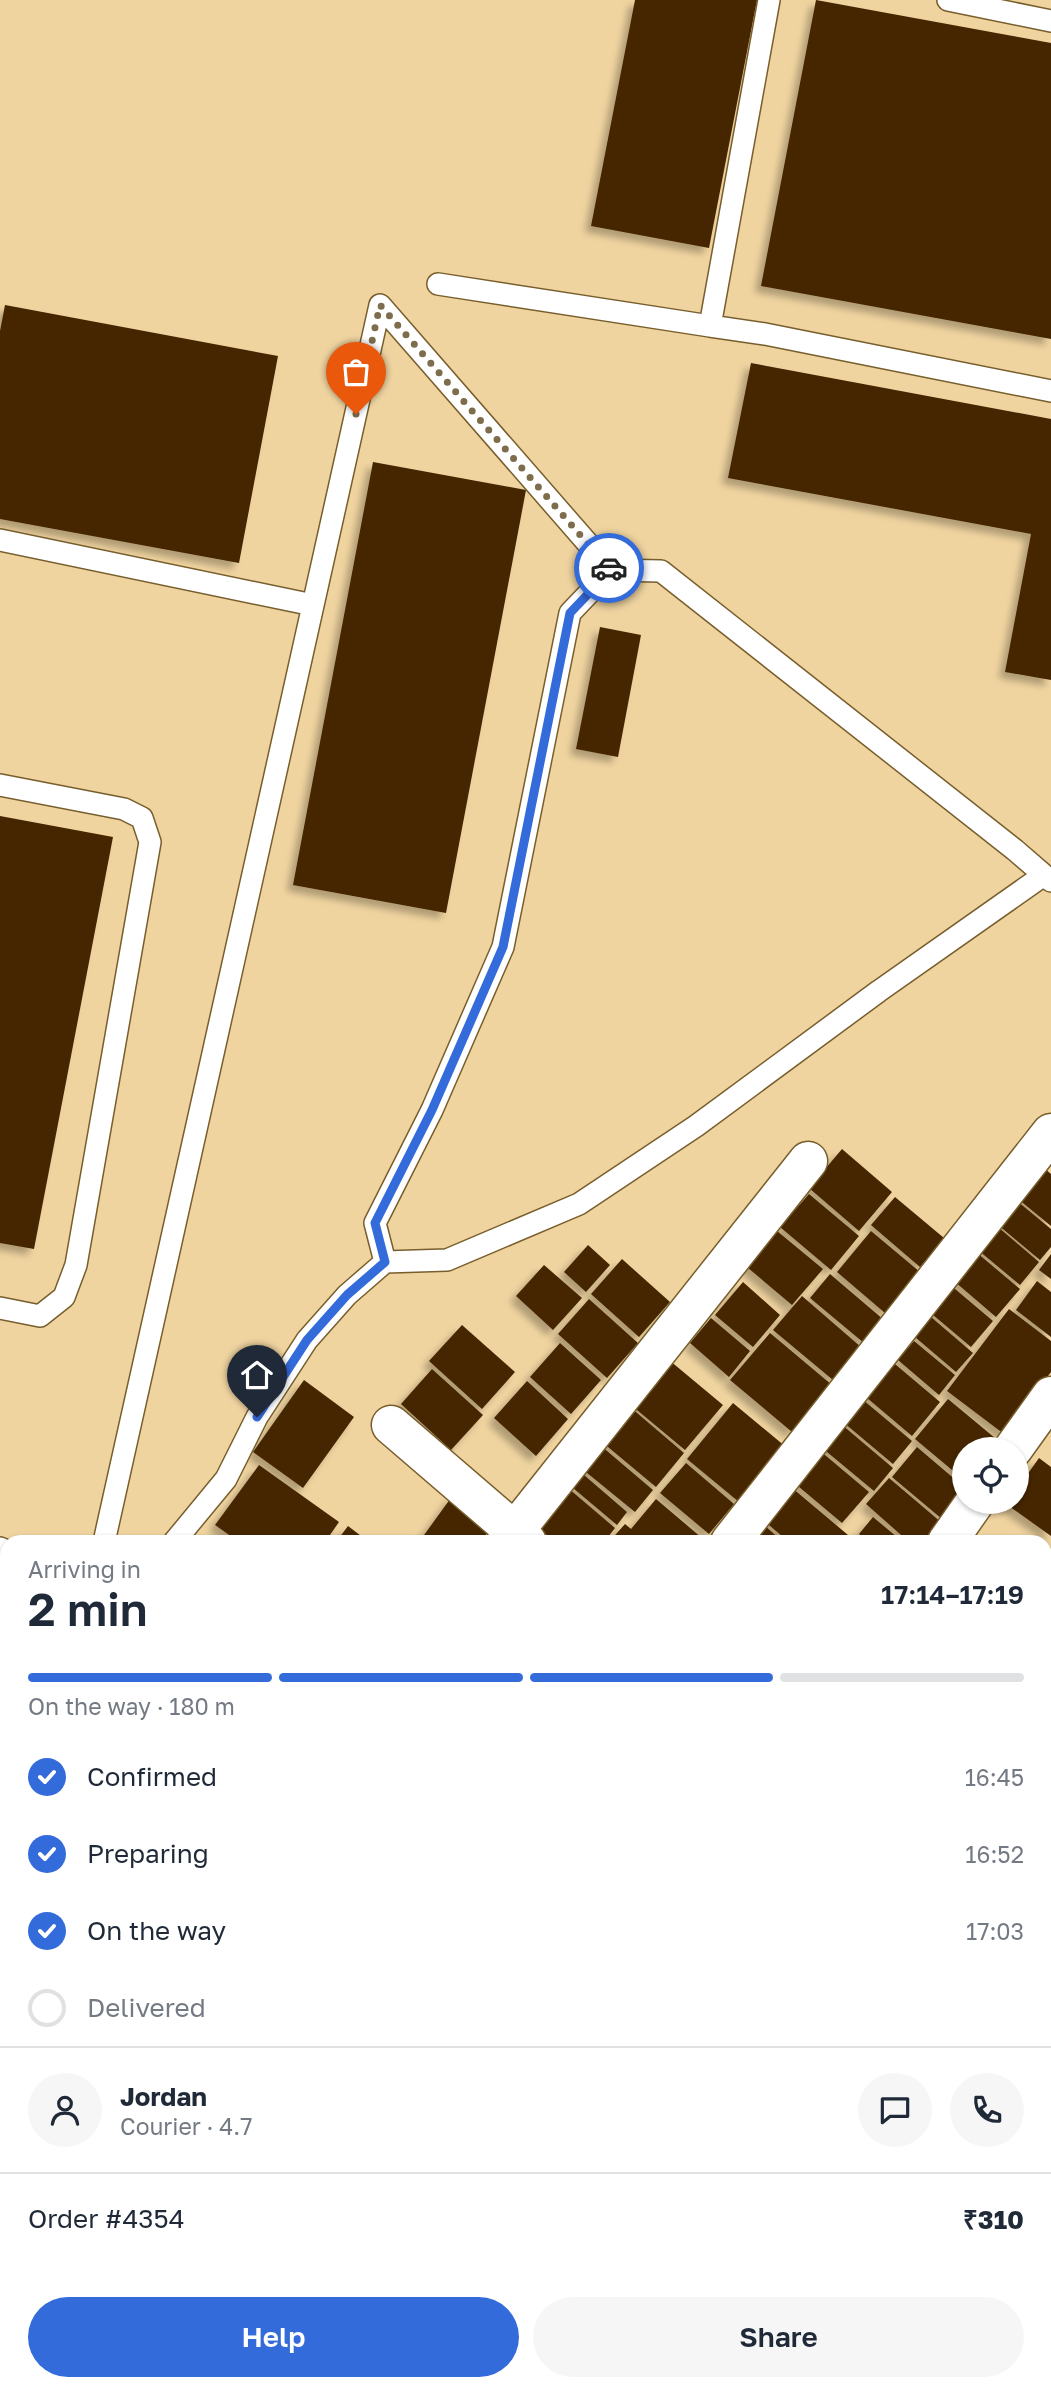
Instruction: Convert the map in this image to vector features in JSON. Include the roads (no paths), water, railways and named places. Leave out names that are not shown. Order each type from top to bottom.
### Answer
[{"type":"street","points":[[735,1535],[1051,1133]]},
{"type":"street","points":[[517,1535],[808,1161]]},
{"type":"street","points":[[1022,1437],[1051,1396]]},
{"type":"street","points":[[391,1425],[512,1535]]},
{"type":"street","points":[[952,1535],[967,1514]]},
{"type":"lane","points":[[710,326],[769,0]]},
{"type":"lane","points":[[948,0],[1051,21]]},
{"type":"lane","points":[[438,284],[765,334],[1051,391]]},
{"type":"lane","points":[[106,1535],[380,305],[611,570]]},
{"type":"lane","points":[[0,540],[313,605]]},
{"type":"lane","points":[[180,1535],[226,1479],[257,1417],[307,1340],[347,1295],[385,1262],[447,1260],[579,1204],[696,1126],[879,991],[1048,878],[661,571],[611,570],[570,613],[503,947],[432,1110],[375,1223],[385,1262]]},
{"type":"lane","points":[[0,785],[124,809],[142,818],[150,842],[76,1265],[64,1297],[40,1316],[0,1308]]}]
